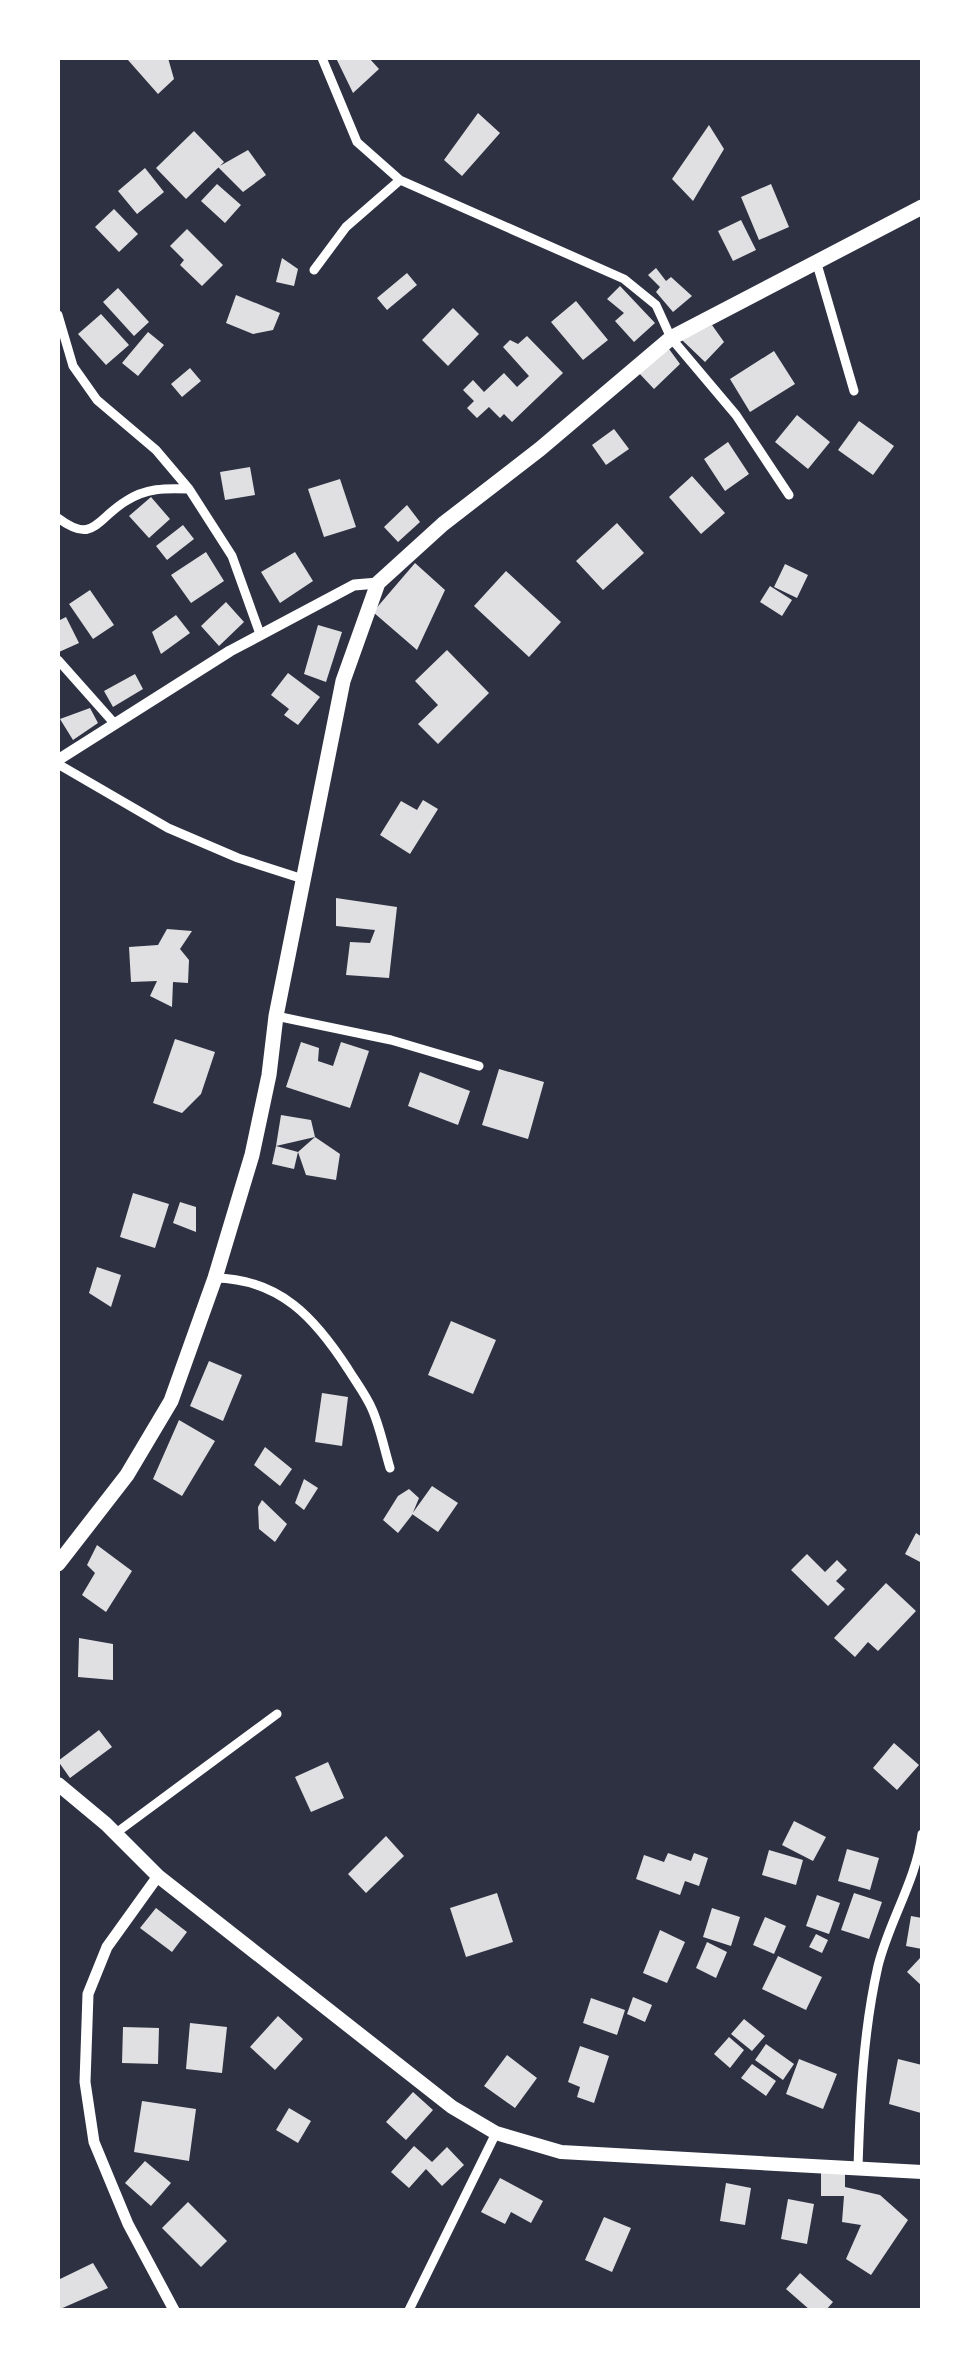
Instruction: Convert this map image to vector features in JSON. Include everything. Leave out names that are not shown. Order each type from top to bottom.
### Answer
[{"type":"main road","points":[[58,1564],[127,1475],[171,1402],[215,1278],[252,1155],[343,681],[378,583],[443,524],[672,338],[922,208]]},
{"type":"main road","points":[[58,1784],[116,1833],[158,1876],[452,2107],[496,2133],[560,2152],[922,2172]]},
{"type":"street","points":[[322,58],[358,142],[400,180],[624,278],[656,304],[672,338],[736,416],[789,495]]},
{"type":"street","points":[[314,270],[346,226],[400,180]]},
{"type":"street","points":[[817,264],[854,391]]},
{"type":"street","points":[[58,316],[73,366],[97,400],[156,450],[189,489],[232,556],[260,634]]},
{"type":"street","points":[[58,518],[73,529],[85,531],[100,524],[124,502],[153,488],[189,489]]},
{"type":"street","points":[[303,879],[238,858],[168,828],[58,762],[260,634],[354,585],[378,583]]},
{"type":"street","points":[[58,660],[114,723]]},
{"type":"street","points":[[276,1016],[391,1040],[479,1066]]},
{"type":"street","points":[[215,1278],[230,1278],[274,1291],[306,1312],[330,1341],[371,1406],[390,1468]]},
{"type":"street","points":[[116,1833],[276,1714]]},
{"type":"street","points":[[858,2168],[866,2048],[879,1964],[919,1859],[922,1834]]},
{"type":"street","points":[[158,1876],[107,1947],[88,1994],[85,2082],[94,2142],[128,2224],[174,2310]]},
{"type":"street","points":[[408,2310],[496,2133]]},
{"type":"building","points":[[168,58],[174,79],[158,94],[128,60]]},
{"type":"building","points":[[336,58],[369,58],[379,69],[353,93]]},
{"type":"building","points":[[478,113],[500,133],[462,176],[444,160]]},
{"type":"building","points":[[709,125],[724,149],[693,201],[672,179]]},
{"type":"building","points":[[194,131],[224,162],[186,199],[156,168]]},
{"type":"building","points":[[248,150],[266,175],[243,192],[218,167]]},
{"type":"building","points":[[145,168],[164,192],[137,214],[118,191]]},
{"type":"building","points":[[217,184],[241,205],[225,223],[201,201]]},
{"type":"building","points":[[771,184],[789,227],[759,240],[741,197]]},
{"type":"building","points":[[114,209],[138,234],[119,252],[95,227]]},
{"type":"building","points":[[741,220],[756,250],[733,261],[718,231]]},
{"type":"building","points":[[187,229],[223,265],[202,286],[180,265],[184,260],[170,246]]},
{"type":"building","points":[[282,258],[298,269],[294,286],[276,282]]},
{"type":"building","points":[[656,268],[666,281],[671,277],[692,296],[673,312],[656,292],[660,287],[648,275]]},
{"type":"building","points":[[407,273],[417,285],[387,310],[377,298]]},
{"type":"building","points":[[620,286],[655,323],[634,342],[615,321],[624,313],[607,299]]},
{"type":"building","points":[[118,288],[149,322],[134,336],[103,302]]},
{"type":"building","points":[[236,295],[280,313],[273,330],[253,334],[226,323]]},
{"type":"building","points":[[576,301],[608,340],[583,360],[551,322]]},
{"type":"building","points":[[453,308],[479,334],[448,366],[422,340]]},
{"type":"building","points":[[101,314],[129,345],[106,365],[78,334]]},
{"type":"building","points":[[712,325],[724,342],[705,362],[682,340]]},
{"type":"building","points":[[148,332],[164,345],[138,376],[122,363]]},
{"type":"building","points":[[527,336],[563,373],[512,422],[504,414],[500,418],[489,407],[477,418],[467,408],[474,401],[463,390],[473,380],[484,392],[504,373],[517,387],[529,376],[503,347],[510,340],[518,344]]},
{"type":"building","points":[[669,349],[680,364],[654,389],[638,372]]},
{"type":"building","points":[[774,351],[795,384],[750,412],[730,379]]},
{"type":"building","points":[[190,368],[201,381],[182,397],[171,384]]},
{"type":"building","points":[[797,415],[830,442],[808,469],[775,442]]},
{"type":"building","points":[[859,421],[894,446],[873,475],[838,450]]},
{"type":"building","points":[[614,429],[629,449],[606,465],[592,445]]},
{"type":"building","points":[[728,442],[749,474],[725,491],[704,459]]},
{"type":"building","points":[[250,467],[255,495],[225,500],[220,472]]},
{"type":"building","points":[[692,476],[725,513],[701,534],[669,497]]},
{"type":"building","points":[[340,479],[356,527],[324,537],[308,489]]},
{"type":"building","points":[[151,497],[170,519],[149,538],[129,516]]},
{"type":"building","points":[[407,505],[420,522],[398,542],[384,527]]},
{"type":"building","points":[[617,523],[644,553],[603,590],[576,561]]},
{"type":"building","points":[[183,525],[194,539],[167,560],[156,546]]},
{"type":"building","points":[[206,552],[224,581],[191,603],[171,575]]},
{"type":"building","points":[[295,552],[313,581],[280,603],[261,572]]},
{"type":"building","points":[[415,563],[445,590],[417,650],[373,612]]},
{"type":"building","points":[[785,564],[808,575],[797,598],[774,587]]},
{"type":"building","points":[[506,571],[561,622],[529,657],[474,606]]},
{"type":"building","points":[[770,586],[792,600],[782,616],[760,602]]},
{"type":"building","points":[[90,590],[114,625],[93,639],[69,604]]},
{"type":"building","points":[[226,602],[244,622],[219,646],[201,626]]},
{"type":"building","points":[[176,615],[190,633],[161,654],[152,632]]},
{"type":"building","points":[[66,617],[79,643],[59,652],[58,621]]},
{"type":"building","points":[[318,625],[342,632],[326,682],[304,674]]},
{"type":"building","points":[[447,650],[489,693],[438,744],[418,724],[438,705],[415,681]]},
{"type":"building","points":[[288,673],[320,697],[298,725],[284,715],[289,709],[271,695]]},
{"type":"building","points":[[135,674],[143,689],[113,707],[104,691]]},
{"type":"building","points":[[90,708],[98,723],[73,740],[60,719]]},
{"type":"building","points":[[423,800],[438,809],[410,854],[380,835],[401,801],[417,810]]},
{"type":"building","points":[[336,898],[397,907],[389,978],[346,975],[350,942],[370,943],[375,930],[336,926]]},
{"type":"building","points":[[167,929],[192,931],[180,949],[189,960],[188,983],[173,982],[172,1007],[150,996],[157,981],[131,982],[129,947],[158,945]]},
{"type":"building","points":[[175,1039],[215,1052],[201,1094],[182,1113],[153,1103]]},
{"type":"building","points":[[301,1042],[319,1048],[318,1061],[333,1066],[341,1042],[369,1051],[350,1108],[286,1087]]},
{"type":"building","points":[[499,1069],[544,1082],[528,1139],[482,1125]]},
{"type":"building","points":[[420,1072],[470,1091],[458,1125],[408,1106]]},
{"type":"building","points":[[281,1115],[311,1120],[315,1137],[276,1146]]},
{"type":"building","points":[[315,1137],[340,1154],[336,1180],[306,1175],[298,1152]]},
{"type":"building","points":[[276,1146],[298,1152],[294,1169],[272,1164]]},
{"type":"building","points":[[133,1193],[169,1204],[155,1248],[120,1237]]},
{"type":"building","points":[[180,1202],[196,1207],[196,1232],[173,1223]]},
{"type":"building","points":[[97,1267],[121,1275],[111,1307],[89,1293]]},
{"type":"building","points":[[451,1321],[496,1340],[473,1394],[428,1375]]},
{"type":"building","points":[[209,1361],[242,1375],[223,1421],[190,1406]]},
{"type":"building","points":[[322,1393],[348,1397],[342,1446],[315,1442]]},
{"type":"building","points":[[179,1420],[215,1441],[182,1496],[153,1479]]},
{"type":"building","points":[[265,1447],[292,1469],[280,1486],[254,1465]]},
{"type":"building","points":[[304,1479],[318,1488],[304,1510],[295,1503]]},
{"type":"building","points":[[432,1486],[458,1503],[438,1532],[412,1514]]},
{"type":"building","points":[[409,1489],[419,1498],[398,1533],[383,1520],[398,1496]]},
{"type":"building","points":[[262,1500],[287,1524],[275,1542],[259,1529],[258,1507]]},
{"type":"building","points":[[916,1533],[922,1537],[922,1563],[905,1554]]},
{"type":"building","points":[[97,1545],[132,1571],[106,1612],[82,1595],[95,1573],[87,1565]]},
{"type":"building","points":[[807,1554],[825,1572],[837,1560],[847,1570],[836,1581],[845,1589],[828,1606],[791,1570]]},
{"type":"building","points":[[886,1583],[916,1611],[878,1651],[868,1642],[855,1657],[834,1638]]},
{"type":"building","points":[[79,1638],[113,1644],[113,1680],[78,1677]]},
{"type":"building","points":[[99,1730],[112,1747],[70,1778],[58,1761]]},
{"type":"building","points":[[894,1743],[919,1765],[897,1790],[873,1768]]},
{"type":"building","points":[[328,1762],[344,1798],[311,1812],[295,1777]]},
{"type":"building","points":[[794,1821],[826,1837],[813,1861],[782,1845]]},
{"type":"building","points":[[386,1836],[404,1856],[366,1893],[348,1874]]},
{"type":"building","points":[[847,1849],[879,1858],[870,1890],[838,1881]]},
{"type":"building","points":[[769,1850],[803,1860],[796,1885],[762,1875]]},
{"type":"building","points":[[668,1853],[691,1861],[694,1853],[708,1858],[699,1886],[685,1881],[680,1895],[636,1879],[644,1855],[664,1862]]},
{"type":"building","points":[[497,1893],[513,1942],[466,1957],[450,1908]]},
{"type":"building","points":[[854,1893],[882,1902],[869,1939],[841,1930]]},
{"type":"building","points":[[817,1895],[840,1903],[829,1934],[806,1926]]},
{"type":"building","points":[[156,1908],[187,1932],[172,1952],[140,1928]]},
{"type":"building","points":[[712,1908],[740,1917],[731,1946],[703,1937]]},
{"type":"building","points":[[911,1916],[922,1918],[922,1949],[906,1946]]},
{"type":"building","points":[[765,1917],[786,1926],[774,1954],[753,1945]]},
{"type":"building","points":[[660,1930],[685,1942],[667,1983],[643,1973]]},
{"type":"building","points":[[816,1934],[828,1940],[822,1953],[809,1947]]},
{"type":"building","points":[[707,1942],[727,1952],[716,1978],[696,1968]]},
{"type":"building","points":[[778,1956],[822,1977],[806,2010],[762,1989]]},
{"type":"building","points":[[922,1960],[922,1986],[907,1972]]},
{"type":"building","points":[[633,1997],[652,2005],[645,2022],[627,2014]]},
{"type":"building","points":[[591,1998],[625,2010],[617,2035],[583,2023]]},
{"type":"building","points":[[278,2016],[303,2039],[275,2070],[250,2047]]},
{"type":"building","points":[[744,2019],[765,2036],[752,2051],[731,2034]]},
{"type":"building","points":[[190,2023],[227,2027],[222,2073],[186,2069]]},
{"type":"building","points":[[123,2027],[159,2028],[158,2064],[122,2063]]},
{"type":"building","points":[[729,2037],[744,2050],[730,2068],[714,2054]]},
{"type":"building","points":[[766,2044],[794,2064],[783,2080],[755,2060]]},
{"type":"building","points":[[580,2046],[609,2056],[594,2103],[577,2097],[580,2087],[568,2082]]},
{"type":"building","points":[[507,2055],[537,2078],[515,2108],[484,2086]]},
{"type":"building","points":[[799,2059],[837,2074],[823,2109],[786,2094]]},
{"type":"building","points":[[898,2059],[922,2065],[921,2113],[889,2104]]},
{"type":"building","points":[[752,2064],[776,2081],[766,2096],[741,2078]]},
{"type":"building","points":[[413,2092],[433,2110],[406,2140],[386,2122]]},
{"type":"building","points":[[142,2101],[196,2109],[189,2161],[134,2152]]},
{"type":"building","points":[[289,2108],[311,2121],[298,2143],[276,2130]]},
{"type":"building","points":[[414,2146],[432,2162],[447,2147],[464,2165],[442,2186],[426,2169],[409,2188],[391,2172]]},
{"type":"building","points":[[145,2161],[171,2183],[151,2206],[125,2183]]},
{"type":"building","points":[[821,2172],[845,2172],[845,2187],[880,2195],[908,2220],[871,2275],[846,2259],[861,2225],[842,2222],[844,2196],[821,2196]]},
{"type":"building","points":[[500,2178],[543,2201],[531,2223],[511,2212],[505,2224],[481,2212]]},
{"type":"building","points":[[726,2183],[751,2188],[745,2225],[720,2221]]},
{"type":"building","points":[[788,2199],[814,2204],[807,2244],[781,2239]]},
{"type":"building","points":[[188,2202],[227,2241],[201,2267],[162,2228]]},
{"type":"building","points":[[604,2217],[631,2228],[612,2272],[585,2260]]},
{"type":"building","points":[[93,2263],[108,2288],[58,2310],[58,2280]]},
{"type":"building","points":[[800,2273],[833,2302],[826,2310],[810,2310],[786,2289]]}]
